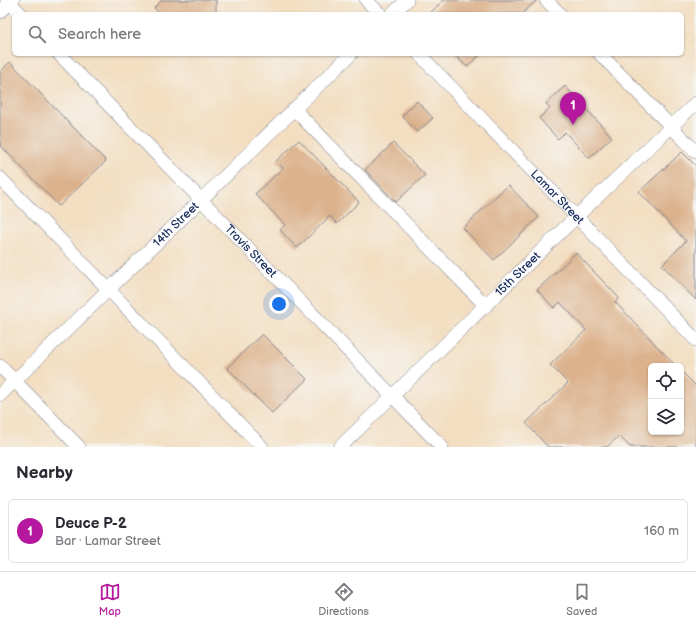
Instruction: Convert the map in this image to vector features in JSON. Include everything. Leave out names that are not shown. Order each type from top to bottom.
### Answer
[{"type":"street","points":[[366,0],[378,12]]},
{"type":"street","points":[[394,12],[407,0]]},
{"type":"street","points":[[546,0],[558,12]]},
{"type":"street","points":[[0,12],[10,1],[19,12]]},
{"type":"street","name":"Travis Street","points":[[61,56],[442,447]]},
{"type":"street","name":"14th Street","points":[[0,395],[349,56]]},
{"type":"street","name":"Lamar Street","points":[[421,56],[696,340]]},
{"type":"street","points":[[602,56],[696,152]]},
{"type":"street","name":"15th Street","points":[[340,447],[577,216],[696,103]]},
{"type":"street","points":[[294,109],[486,306]]},
{"type":"street","points":[[0,178],[262,447]]},
{"type":"street","points":[[0,366],[79,447]]},
{"type":"building","points":[[162,0],[216,0],[216,12],[158,12],[154,8]]},
{"type":"building","points":[[444,0],[537,0],[524,12],[431,12]]},
{"type":"building","points":[[456,56],[479,56],[467,67]]},
{"type":"building","points":[[10,62],[106,161],[59,206],[0,145],[0,72]]},
{"type":"building","points":[[565,86],[612,137],[589,158],[565,132],[558,139],[539,118],[550,108],[546,104]]},
{"type":"building","points":[[417,101],[433,118],[417,132],[402,116]]},
{"type":"building","points":[[299,140],[359,202],[337,224],[330,216],[297,248],[280,230],[285,225],[255,194],[283,168],[276,161]]},
{"type":"building","points":[[393,143],[425,175],[396,202],[365,170]]},
{"type":"building","points":[[682,152],[696,166],[696,300],[662,265],[686,241],[639,192]]},
{"type":"building","points":[[508,185],[539,217],[494,260],[463,228]]},
{"type":"building","points":[[576,253],[619,298],[615,302],[673,363],[648,363],[648,435],[684,435],[684,374],[696,386],[696,447],[630,447],[619,436],[607,447],[548,447],[526,423],[568,383],[550,365],[586,330],[560,302],[554,308],[537,290]]},
{"type":"building","points":[[262,334],[307,379],[272,413],[227,368]]},
{"type":"place","name":"Deuce P-2","points":[[573,125]]}]
